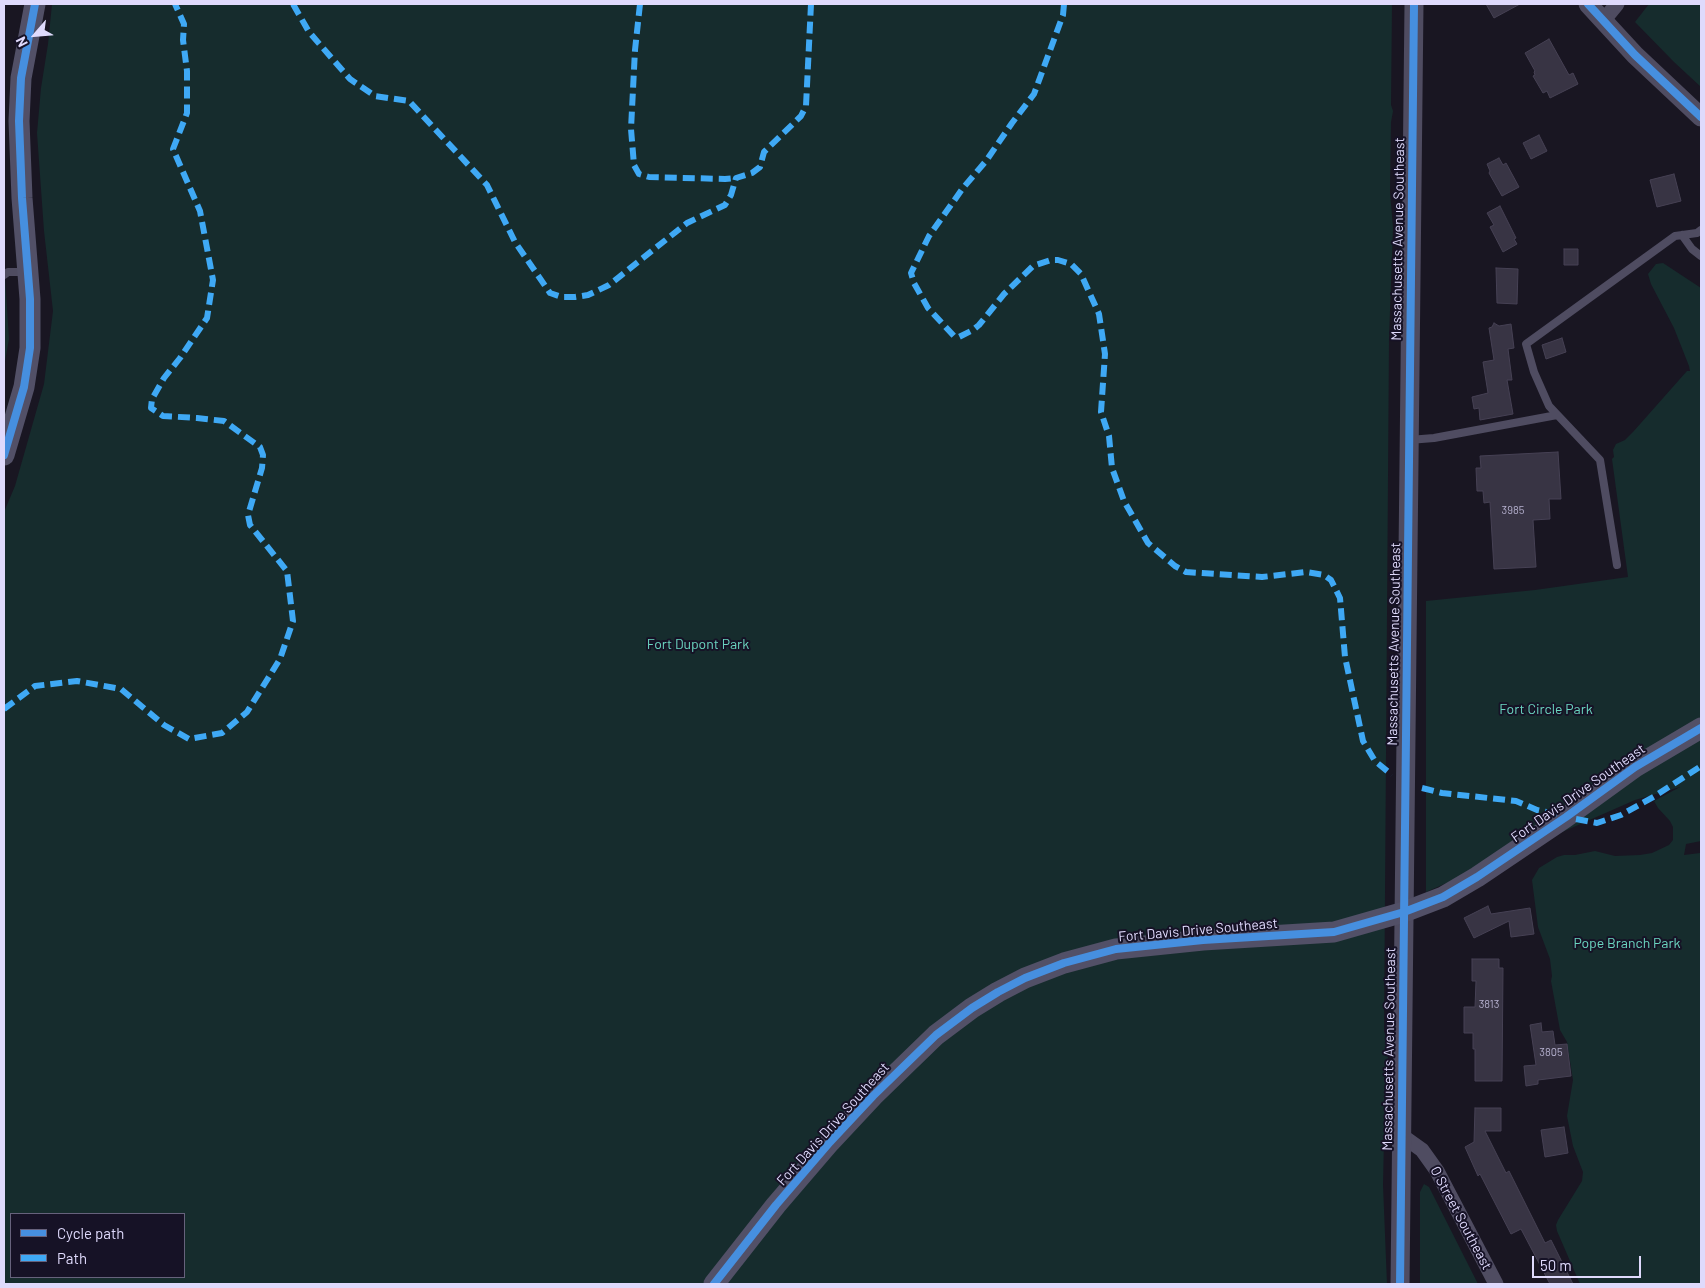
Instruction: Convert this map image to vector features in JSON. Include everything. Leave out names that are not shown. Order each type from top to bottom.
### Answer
[{"type":"main road","points":[[4,455],[19,408],[28,368],[31,328],[22,198],[20,104],[24,60],[35,4]]},
{"type":"main road","name":"Fort Davis Drive Southeast","points":[[714,1284],[776,1205],[873,1096],[936,1035],[972,1008],[998,992],[1064,963],[1116,949],[1193,940],[1334,932],[1404,912],[1443,897],[1477,878],[1635,767],[1701,728]]},
{"type":"street","name":"Massachusetts Avenue Southeast","points":[[1400,1284],[1414,4]]},
{"type":"street","points":[[1588,4],[1656,76],[1701,117]]},
{"type":"street","points":[[1603,21],[1617,4]]},
{"type":"street","name":"O Street Southeast","points":[[1401,1135],[1422,1150],[1437,1171],[1496,1284]]},
{"type":"lane","points":[[1617,566],[1600,460],[1549,406],[1534,372],[1526,344],[1675,236],[1697,233],[1701,230]]},
{"type":"lane","points":[[1682,235],[1701,256]]},
{"type":"lane","points":[[4,274],[8,272],[28,272]]},
{"type":"lane","points":[[1408,440],[1434,438],[1557,415]]},
{"type":"green space","name":"Fort Dupont Park","points":[[52,4],[1392,4],[1391,105],[1393,111],[1391,122],[1390,192],[1393,228],[1389,338],[1384,1031],[1388,1056],[1385,1093],[1383,1185],[1387,1284],[4,1284],[4,512],[15,486],[44,384],[53,311],[44,231],[37,133]]},
{"type":"green space","points":[[1649,4],[1701,4],[1701,87],[1635,22]]},
{"type":"green space","points":[[4,262],[9,339],[4,367]]},
{"type":"green space","points":[[1663,263],[1701,288],[1701,841],[1686,844],[1684,855],[1700,853],[1701,862],[1701,1284],[1580,1284],[1556,1225],[1582,1181],[1583,1172],[1573,1146],[1567,1116],[1573,1080],[1567,1042],[1560,1030],[1551,981],[1550,959],[1538,927],[1532,880],[1539,868],[1564,855],[1595,851],[1615,856],[1640,855],[1652,853],[1669,845],[1673,840],[1673,827],[1654,801],[1680,787],[1635,800],[1426,892],[1426,601],[1535,590],[1628,577],[1612,459],[1614,457],[1613,450],[1616,444],[1625,440],[1633,432],[1687,371],[1690,371],[1674,328],[1651,284],[1648,274],[1656,264]]},
{"type":"green space","points":[[1424,1184],[1429,1187],[1478,1284],[1420,1284],[1420,1192]]},
{"type":"building","points":[[1486,4],[1520,4],[1494,18]]},
{"type":"building","points":[[1549,39],[1569,75],[1573,73],[1578,84],[1550,98],[1547,91],[1543,93],[1533,76],[1535,71],[1525,53]]},
{"type":"building","points":[[1539,135],[1547,151],[1531,159],[1523,143]]},
{"type":"building","points":[[1499,158],[1503,165],[1506,163],[1519,187],[1502,196],[1489,173],[1487,164]]},
{"type":"building","points":[[1674,174],[1681,201],[1657,207],[1650,180]]},
{"type":"building","points":[[1500,206],[1516,238],[1514,239],[1517,244],[1503,252],[1490,227],[1494,225],[1487,213]]},
{"type":"building","points":[[1564,249],[1578,249],[1578,265],[1564,265]]},
{"type":"building","points":[[1496,268],[1518,269],[1517,304],[1497,303]]},
{"type":"building","points":[[1494,323],[1499,326],[1511,324],[1514,348],[1508,349],[1512,380],[1507,380],[1513,414],[1480,420],[1479,408],[1474,409],[1472,397],[1488,393],[1483,362],[1494,360],[1489,328]]},
{"type":"building","points":[[1562,338],[1566,352],[1546,359],[1542,345]]},
{"type":"building","points":[[1558,452],[1561,499],[1549,499],[1550,519],[1533,520],[1536,567],[1494,569],[1490,502],[1484,503],[1483,491],[1477,491],[1476,468],[1481,468],[1480,456]]},
{"type":"building","points":[[1488,906],[1491,914],[1530,908],[1534,934],[1511,937],[1509,921],[1474,938],[1464,918]]},
{"type":"building","points":[[1472,959],[1499,959],[1499,968],[1503,968],[1502,1081],[1475,1081],[1473,1033],[1464,1033],[1464,1007],[1475,1007],[1476,981],[1472,981]]},
{"type":"building","points":[[1541,1023],[1542,1032],[1553,1031],[1555,1045],[1567,1044],[1571,1076],[1538,1080],[1538,1084],[1526,1086],[1524,1066],[1536,1065],[1530,1025]]},
{"type":"building","points":[[1475,1108],[1501,1108],[1501,1131],[1485,1131],[1506,1173],[1509,1171],[1545,1243],[1551,1240],[1573,1284],[1550,1284],[1521,1229],[1511,1234],[1480,1174],[1478,1176],[1465,1147],[1474,1142]]},
{"type":"building","points":[[1564,1127],[1568,1153],[1545,1157],[1541,1130]]},
{"type":"marked path","points":[[4,709],[35,686],[77,681],[121,689],[164,725],[189,739],[222,733],[247,712],[280,659],[293,621],[287,571],[250,525],[248,515],[262,468],[263,455],[260,447],[224,421],[163,416],[151,408],[152,399],[164,378],[207,318],[213,280],[200,211],[173,149],[187,113],[187,71],[183,40],[184,24],[175,4]]},
{"type":"marked path","points":[[293,4],[309,32],[350,79],[375,96],[409,101],[487,185],[515,242],[550,293],[562,297],[588,295],[609,285],[687,223],[725,205],[731,195],[736,178],[752,173],[760,167],[764,152],[801,116],[806,106],[811,4]]},
{"type":"marked path","points":[[640,4],[635,50],[631,129],[634,165],[639,174],[649,177],[736,178]]},
{"type":"marked path","points":[[1064,4],[1063,15],[1034,94],[929,236],[911,273],[914,283],[928,308],[954,336],[959,337],[979,325],[1004,294],[1033,266],[1051,260],[1058,260],[1071,264],[1081,274],[1099,314],[1105,354],[1101,412],[1109,436],[1112,468],[1124,501],[1148,543],[1175,566],[1186,572],[1262,577],[1306,572],[1324,575],[1331,580],[1340,598],[1345,657],[1363,741],[1375,761],[1392,775]]},
{"type":"marked path","points":[[1576,819],[1597,823],[1621,815],[1655,796],[1701,766]]},
{"type":"marked path","points":[[1422,788],[1442,793],[1516,801],[1537,810],[1557,814]]},
{"type":"cycle path","points":[[4,455],[24,387],[30,348],[30,299],[22,198],[19,121],[21,78],[35,4]]},
{"type":"cycle path","points":[[1400,1284],[1414,4]]},
{"type":"cycle path","points":[[1588,4],[1635,55],[1701,117]]},
{"type":"cycle path","points":[[714,1284],[776,1205],[830,1142],[873,1096],[936,1035],[972,1008],[998,992],[1025,978],[1064,963],[1116,949],[1203,940],[1334,932],[1404,912],[1443,897],[1477,877],[1566,817],[1635,767],[1701,728]]},
{"type":"park label","name":"Fort Circle Park","points":[[1546,709]]},
{"type":"park label","name":"Pope Branch Park","points":[[1627,943]]}]
